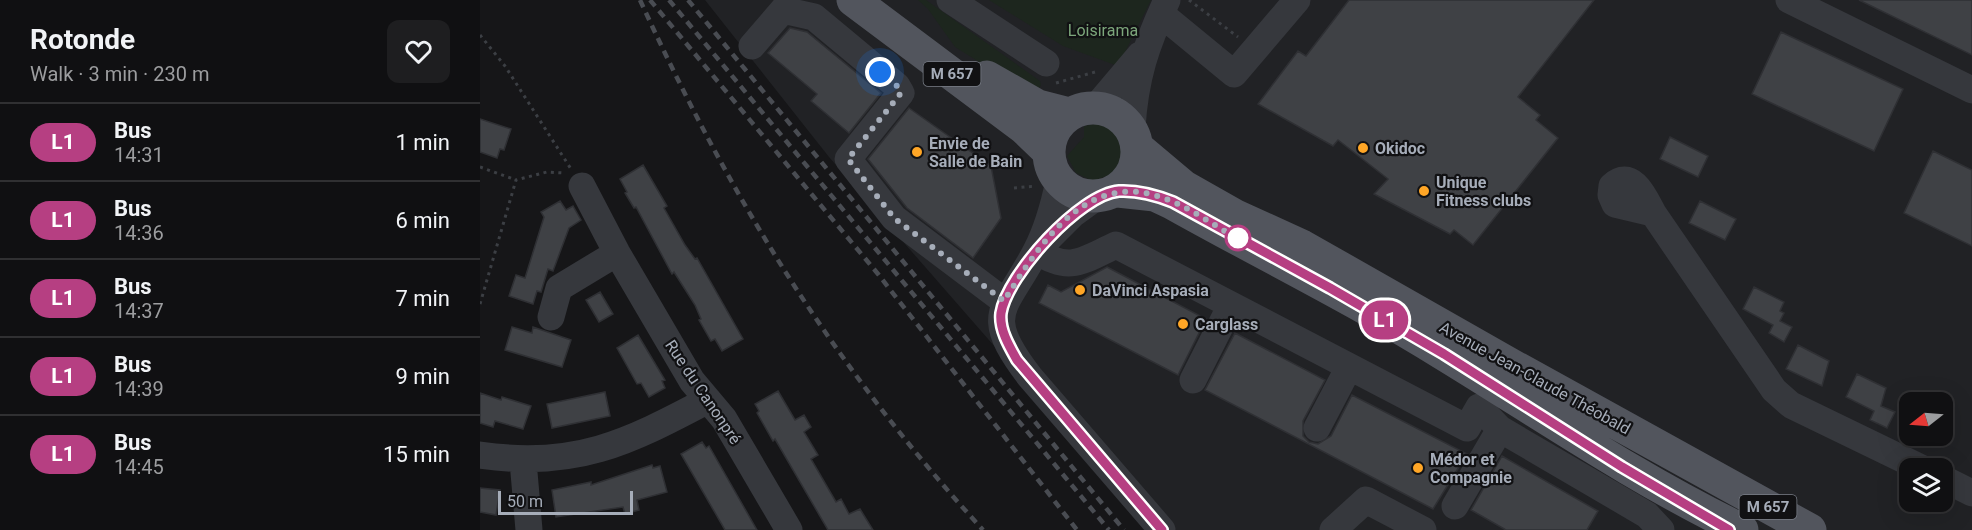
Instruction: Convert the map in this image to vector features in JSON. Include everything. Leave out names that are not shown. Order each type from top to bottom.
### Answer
[{"type":"main road","name":"M 657","points":[[853,0],[1024,128],[1048,151]]},
{"type":"main road","name":"M 657","points":[[879,0],[943,48],[1018,96],[1038,106],[1083,111]]},
{"type":"main road","points":[[1083,111],[1116,113],[1135,139],[1133,172],[1106,194],[1075,194],[1051,183],[1048,151],[1052,136],[1059,124],[1083,111]]},
{"type":"main road","name":"Avenue Jean-Claude Théobald","points":[[1135,139],[1183,186],[1236,216],[1302,246],[1810,530]]},
{"type":"main road","name":"Avenue Jean-Claude Théobald","points":[[1106,194],[1155,195],[1173,202],[1444,354],[1622,467],[1742,530]]},
{"type":"main road","points":[[1691,505],[1729,530]]},
{"type":"street","points":[[950,0],[1046,63]]},
{"type":"street","points":[[1135,139],[1134,91],[1144,50],[1164,7],[1234,74],[1256,51],[1296,0]]},
{"type":"street","points":[[1789,0],[1972,90]]},
{"type":"street","points":[[752,46],[783,10],[814,17],[897,86],[901,93],[848,159],[894,218],[1004,301]]},
{"type":"street","points":[[1083,111],[1144,50]]},
{"type":"street","points":[[1036,251],[1051,183]]},
{"type":"street","name":"Rue du Canonpré","points":[[582,186],[617,253],[692,381],[724,419],[789,530]]},
{"type":"street","points":[[1106,194],[1063,223],[1036,251],[1004,301],[1001,315],[1003,332],[1017,360],[1162,530]]},
{"type":"street","points":[[1653,213],[1774,390],[1791,405],[1900,458]]},
{"type":"street","points":[[1036,251],[1052,261],[1069,264],[1116,245],[1467,428],[1479,407],[1500,429],[1647,515],[1659,524],[1661,530]]},
{"type":"street","points":[[550,317],[559,288],[617,253]]},
{"type":"street","points":[[1193,380],[1231,305]]},
{"type":"street","points":[[1317,428],[1349,367]]},
{"type":"street","points":[[480,455],[523,461],[622,444],[708,400]]},
{"type":"street","points":[[1455,506],[1500,429]]},
{"type":"street","points":[[523,461],[530,530]]},
{"type":"street","points":[[1953,484],[1972,493]]},
{"type":"street","points":[[1333,530],[1366,500],[1423,530]]},
{"type":"path","points":[[1189,0],[1256,51]]},
{"type":"path","points":[[480,35],[505,66],[573,173],[547,172],[516,180],[480,167]]},
{"type":"path","points":[[1038,106],[1050,83],[1063,83],[1101,72]]},
{"type":"path","points":[[480,304],[516,180]]},
{"type":"path","points":[[1014,188],[1051,183]]},
{"type":"shaded area","points":[[705,0],[1972,0],[1972,530],[1155,530],[829,157]]},
{"type":"green space","points":[[918,0],[926,0],[1040,81],[1041,85],[1034,96],[955,47],[928,9]]},
{"type":"green space","name":"Loisirama","points":[[989,0],[1151,0],[1118,66],[1063,46]]},
{"type":"green space","points":[[1095,124],[1115,133],[1121,141],[1124,153],[1115,173],[1093,181],[1076,173],[1067,156],[1084,137],[1084,126]]},
{"type":"building","points":[[1349,0],[1594,0],[1518,97],[1540,115],[1536,120],[1558,138],[1473,245],[1454,230],[1450,234],[1374,194],[1388,179],[1338,140],[1333,146],[1258,104],[1298,51],[1306,56]]},
{"type":"building","points":[[1859,0],[1972,0],[1972,55]]},
{"type":"building","points":[[790,28],[807,32],[881,93],[849,133],[811,101],[817,94],[768,53]]},
{"type":"building","points":[[1781,32],[1903,89],[1874,151],[1752,94]]},
{"type":"building","points":[[909,108],[991,166],[1001,218],[973,258],[907,208],[868,159]]},
{"type":"building","points":[[480,119],[511,129],[504,150],[500,149],[497,158],[480,152]]},
{"type":"building","points":[[1670,137],[1708,156],[1698,177],[1660,159]]},
{"type":"building","points":[[1933,151],[1972,170],[1972,246],[1904,213]]},
{"type":"building","points":[[643,165],[667,206],[664,208],[685,245],[695,259],[697,258],[743,339],[722,351],[715,339],[711,341],[699,320],[701,319],[695,305],[674,272],[672,274],[636,207],[634,208],[625,193],[627,192],[620,179]]},
{"type":"building","points":[[560,201],[566,210],[573,206],[581,220],[569,228],[553,271],[548,269],[541,292],[537,291],[533,304],[509,296],[516,275],[525,278],[544,217],[541,212]]},
{"type":"building","points":[[1700,201],[1736,219],[1725,240],[1689,223]]},
{"type":"building","points":[[1107,267],[1206,319],[1178,375],[1039,303],[1048,285],[1061,292]]},
{"type":"building","points":[[1754,287],[1784,302],[1780,311],[1784,313],[1780,321],[1792,327],[1784,342],[1769,333],[1773,325],[1743,309]]},
{"type":"building","points":[[600,292],[613,314],[599,322],[586,300]]},
{"type":"building","points":[[512,327],[532,333],[533,327],[571,340],[562,367],[505,350]]},
{"type":"building","points":[[1235,333],[1325,380],[1303,421],[1303,436],[1309,442],[1318,444],[1331,436],[1352,395],[1467,454],[1433,509],[1205,390]]},
{"type":"building","points":[[638,335],[665,380],[662,381],[665,388],[649,397],[641,383],[637,384],[617,348]]},
{"type":"building","points":[[1798,345],[1829,361],[1822,386],[1786,369]]},
{"type":"building","points":[[1857,374],[1886,388],[1881,406],[1895,412],[1887,428],[1870,420],[1874,411],[1846,397]]},
{"type":"building","points":[[778,391],[795,420],[804,415],[811,427],[804,432],[818,455],[811,459],[836,502],[841,499],[849,514],[860,509],[873,530],[828,530],[775,439],[773,441],[757,413],[759,411],[755,404]]},
{"type":"building","points":[[605,392],[610,416],[552,428],[547,404]]},
{"type":"building","points":[[480,393],[531,406],[523,429],[495,421],[493,427],[480,423]]},
{"type":"building","points":[[702,442],[706,448],[709,446],[757,530],[725,530],[681,454]]},
{"type":"building","points":[[1502,456],[1598,511],[1587,530],[1506,530],[1471,510]]},
{"type":"building","points":[[652,465],[653,468],[660,466],[667,492],[637,500],[639,510],[625,514],[623,507],[556,517],[552,490],[591,482],[591,485]]},
{"type":"building","points":[[480,488],[500,490],[496,515],[480,512]]},
{"type":"railway","points":[[640,0],[711,145],[790,279],[833,344],[879,407],[929,469],[983,530]]},
{"type":"railway","points":[[650,0],[878,274],[1077,530]]},
{"type":"railway","points":[[669,0],[1109,530]]},
{"type":"railway","points":[[688,0],[1124,530]]},
{"type":"bus line","name":"L1","points":[[1162,530],[1030,377],[1017,360],[1003,332],[1001,315],[1004,301],[1036,251],[1073,214],[1095,198],[1118,191],[1155,195],[1173,202],[1330,288],[1444,354],[1622,467],[1691,505],[1729,530]]},
{"type":"place","name":"Okidoc","points":[[1363,148]]},
{"type":"place","name":"Envie de Salle de Bain","points":[[917,152]]},
{"type":"place","name":"Unique Fitness clubs","points":[[1424,191]]},
{"type":"place","name":"DaVinci Aspasia","points":[[1080,290]]},
{"type":"place","name":"Carglass","points":[[1183,324]]},
{"type":"place","name":"Médor et Compagnie","points":[[1418,468]]},
{"type":"route","points":[[880,72],[897,86],[901,93],[848,159],[894,218],[1004,301],[1036,251],[1063,223],[1095,198],[1118,191],[1155,195],[1173,202],[1240,240],[1238,238]]}]
